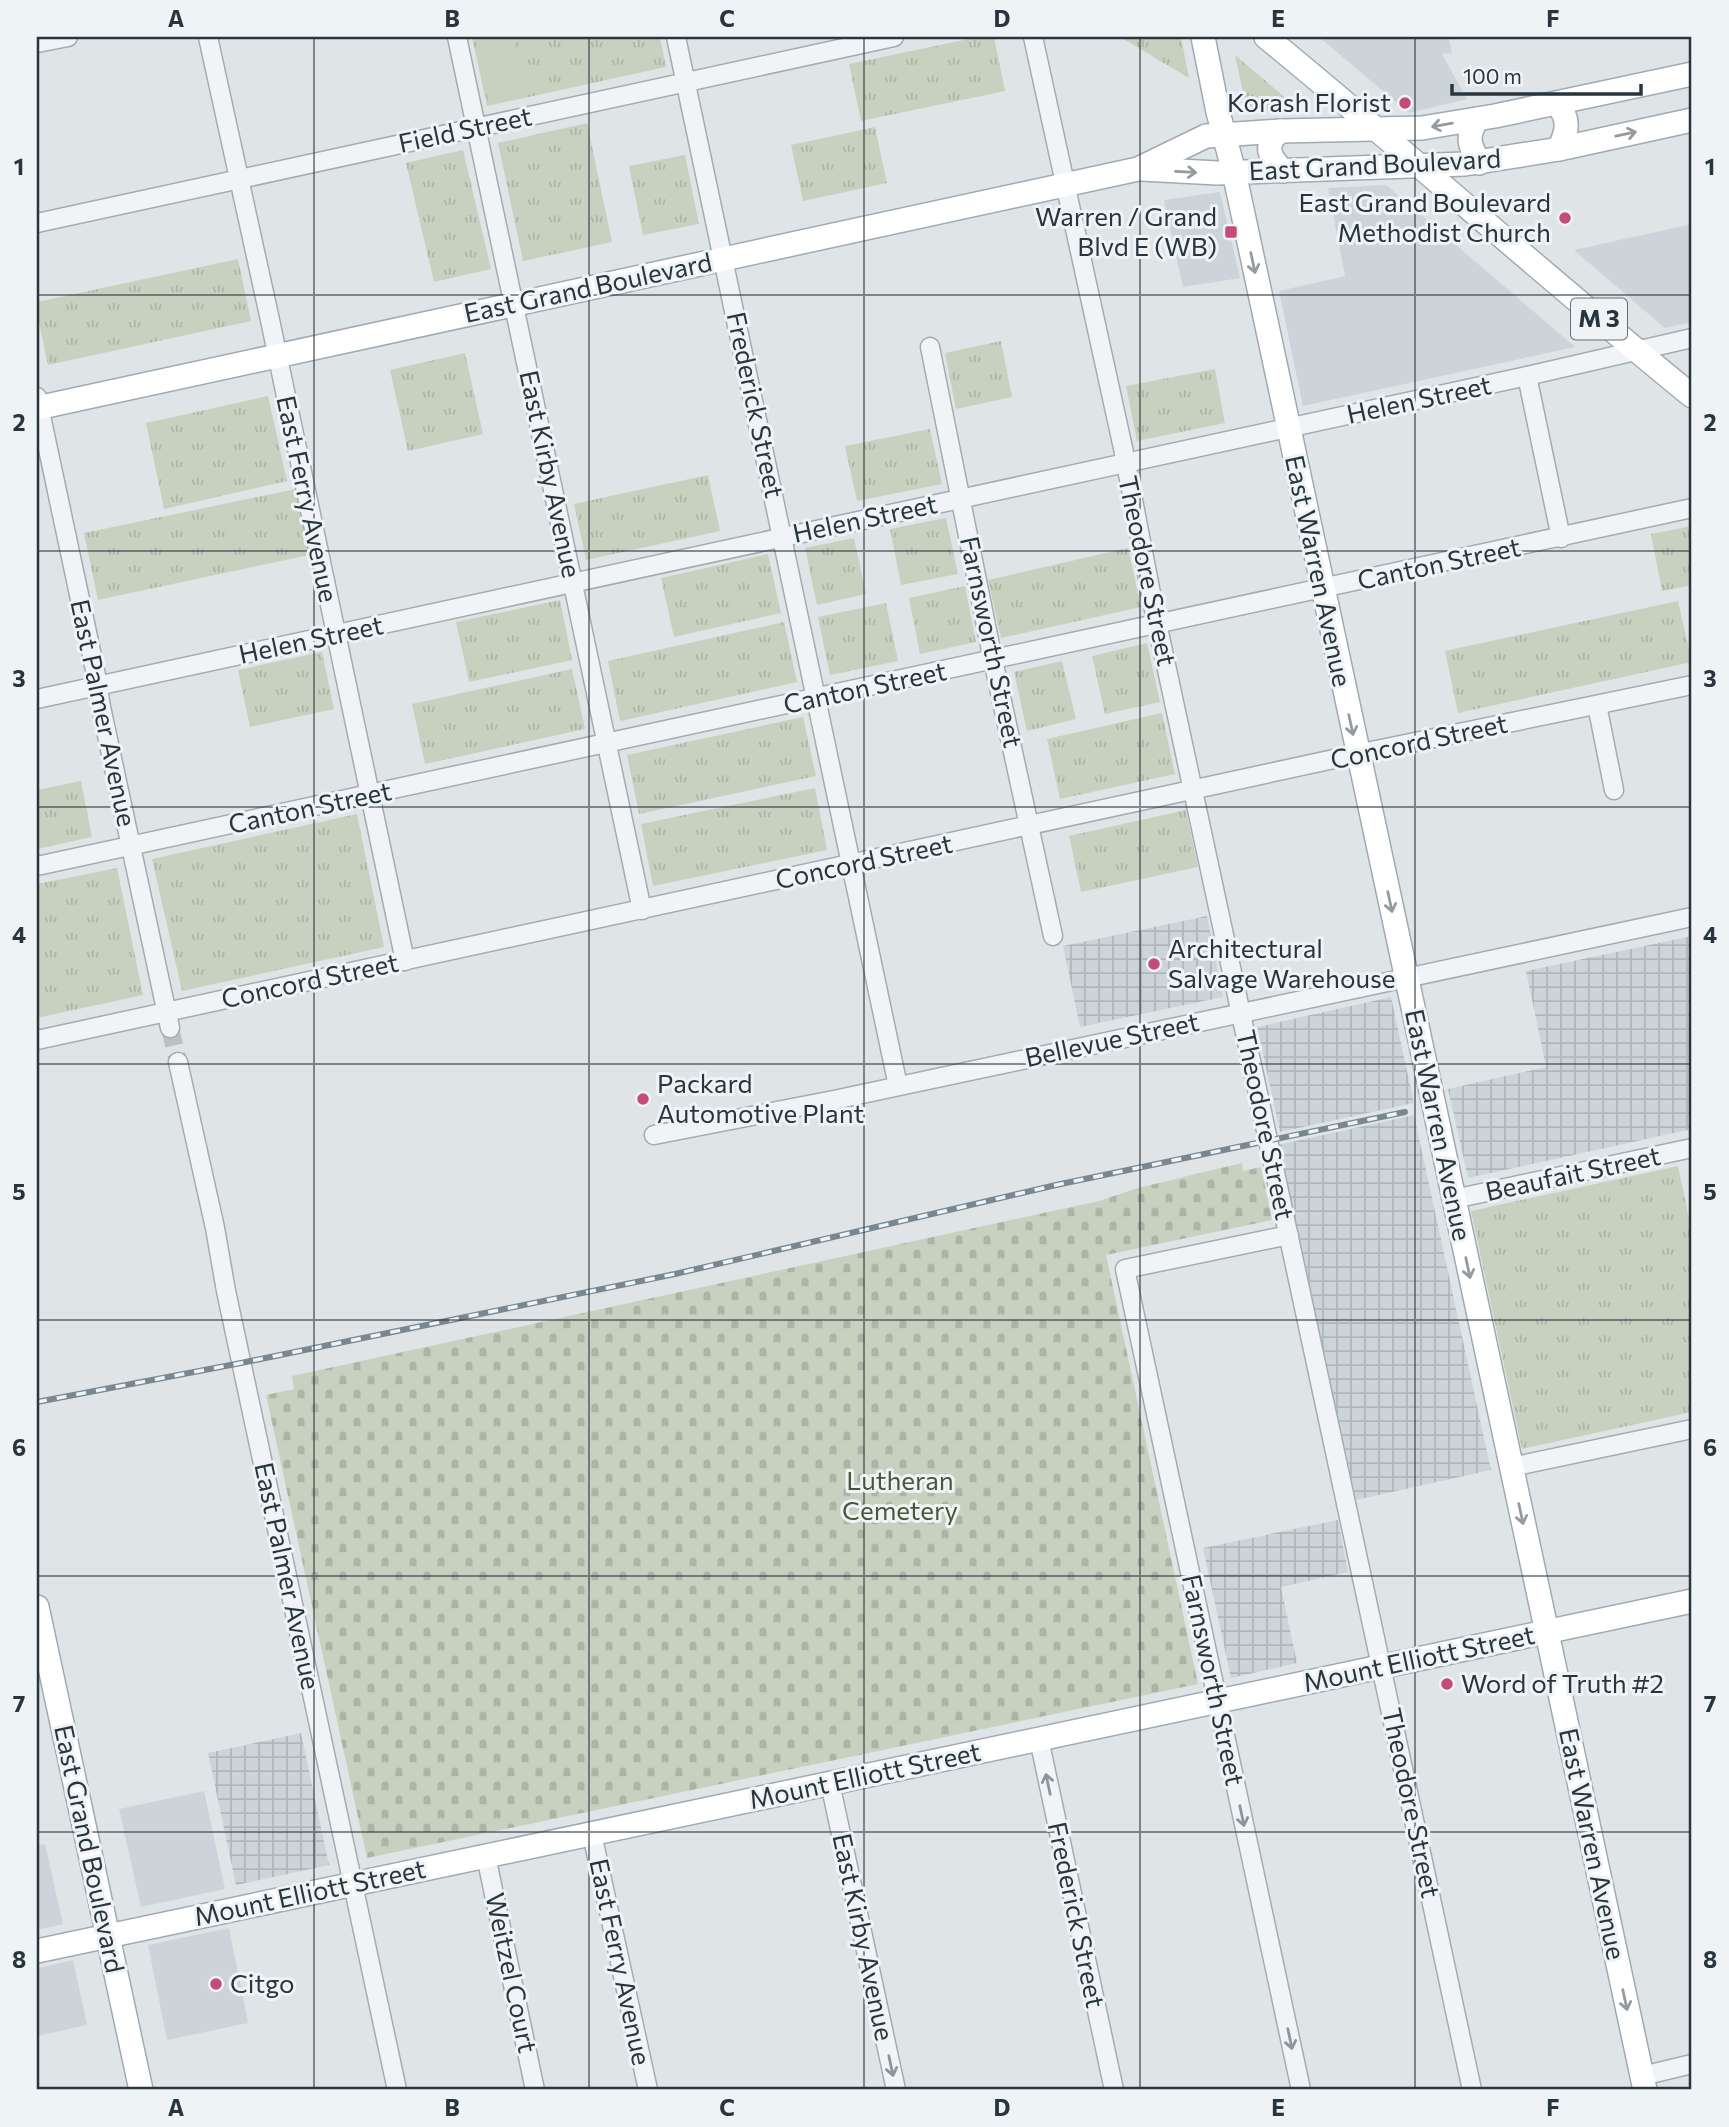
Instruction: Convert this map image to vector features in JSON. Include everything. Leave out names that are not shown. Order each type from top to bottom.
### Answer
[{"type":"main road","name":"East Warren Avenue","points":[[1203,37],[1643,2083]]},
{"type":"main road","name":"M 3","points":[[1266,37],[1692,396]]},
{"type":"main road","name":"East Grand Boulevard","points":[[1139,169],[1206,136],[1280,131],[1422,128],[1692,74]]},
{"type":"main road","points":[[1557,103],[1564,112],[1568,130],[1559,149]]},
{"type":"main road","points":[[1477,119],[1470,132],[1469,141],[1479,163]]},
{"type":"main road","name":"East Grand Boulevard","points":[[38,404],[1139,169],[1234,172],[1479,163],[1559,149],[1692,120]]},
{"type":"main road","points":[[1280,131],[1270,142],[1269,148],[1273,161],[1283,171]]},
{"type":"main road","name":"Mount Elliott Street","points":[[37,1951],[1692,1601]]},
{"type":"main road","name":"East Grand Boulevard","points":[[37,1608],[141,2090]]},
{"type":"street","points":[[37,43],[68,37]]},
{"type":"street","name":"East Ferry Avenue","points":[[208,37],[405,961]]},
{"type":"street","name":"East Kirby Avenue","points":[[457,37],[642,910]]},
{"type":"street","name":"Frederick Street","points":[[676,37],[898,1086]]},
{"type":"street","name":"Field Street","points":[[37,223],[686,82],[863,40],[894,37]]},
{"type":"street","name":"Theodore Street","points":[[1033,37],[1124,450],[1124,463],[1158,625],[1472,2090]]},
{"type":"street","name":"Helen Street","points":[[37,699],[1692,338]]},
{"type":"street","name":"Farnsworth Street","points":[[930,347],[993,660],[1053,936]]},
{"type":"street","points":[[1527,376],[1561,538]]},
{"type":"street","name":"East Palmer Avenue","points":[[38,404],[169,1020]]},
{"type":"street","name":"Canton Street","points":[[37,866],[1692,508]]},
{"type":"street","name":"Concord Street","points":[[37,1040],[169,1020],[405,961],[1357,754],[1692,685]]},
{"type":"street","points":[[1597,705],[1614,790]]},
{"type":"street","name":"Bellevue Street","points":[[654,1135],[898,1086],[1692,917]]},
{"type":"street","name":"East Palmer Avenue","points":[[178,1062],[397,2090]]},
{"type":"street","name":"Beaufait Street","points":[[1454,1199],[1692,1151]]},
{"type":"street","name":"Farnsworth Street","points":[[1289,1235],[1125,1269],[1301,2090]]},
{"type":"street","points":[[1511,1467],[1692,1429]]},
{"type":"street","name":"Frederick Street","points":[[1039,1740],[1114,2090]]},
{"type":"street","name":"East Kirby Avenue","points":[[830,1783],[896,2090]]},
{"type":"street","name":"East Ferry Avenue","points":[[592,1834],[648,2090]]},
{"type":"street","name":"Weitzel Court","points":[[486,1856],[535,2090]]},
{"type":"street","points":[[1643,2083],[1692,2064]]},
{"type":"shaded area","points":[[1319,37],[1449,37],[1452,53],[1442,54],[1467,99],[1409,113]]},
{"type":"shaded area","points":[[1386,185],[1575,347],[1303,406],[1279,291],[1345,276],[1328,188]]},
{"type":"shaded area","points":[[1220,192],[1240,278],[1183,287],[1164,200]]},
{"type":"shaded area","points":[[1692,224],[1692,322],[1665,328],[1574,250]]},
{"type":"shaded area","points":[[1207,916],[1223,997],[1080,1027],[1063,946]]},
{"type":"shaded area","points":[[1692,936],[1692,1129],[1468,1178],[1448,1089],[1546,1067],[1526,971]]},
{"type":"shaded area","points":[[1391,997],[1414,1103],[1280,1132],[1257,1027]]},
{"type":"shaded area","points":[[1414,1115],[1491,1470],[1356,1500],[1278,1145]]},
{"type":"shaded area","points":[[1338,1520],[1348,1572],[1281,1587],[1297,1663],[1231,1678],[1203,1548]]},
{"type":"shaded area","points":[[301,1733],[329,1865],[236,1885],[208,1753]]},
{"type":"shaded area","points":[[204,1791],[225,1889],[141,1907],[119,1809]]},
{"type":"shaded area","points":[[45,1844],[63,1924],[37,1930],[37,1845]]},
{"type":"shaded area","points":[[229,1928],[248,2023],[167,2040],[148,1945]]},
{"type":"shaded area","points":[[73,1960],[87,2025],[37,2036],[37,1968]]},
{"type":"green space","points":[[472,37],[660,37],[666,67],[487,106]]},
{"type":"green space","points":[[978,37],[994,37],[1005,91],[861,121],[849,64]]},
{"type":"green space","points":[[1120,37],[1181,37],[1189,78]]},
{"type":"green space","points":[[514,38],[526,96],[489,104],[477,46]]},
{"type":"green space","points":[[1235,55],[1295,106],[1294,110],[1247,110]]},
{"type":"green space","points":[[587,123],[612,242],[523,261],[498,143]]},
{"type":"green space","points":[[875,127],[887,183],[803,201],[791,145]]},
{"type":"green space","points":[[463,150],[491,269],[434,282],[406,163]]},
{"type":"green space","points":[[685,155],[699,224],[643,235],[629,166]]},
{"type":"green space","points":[[238,259],[251,321],[48,365],[37,302]]},
{"type":"green space","points":[[1001,341],[1012,397],[956,409],[945,353]]},
{"type":"green space","points":[[465,353],[483,434],[408,451],[390,370]]},
{"type":"green space","points":[[1215,369],[1225,423],[1137,441],[1126,386]]},
{"type":"green space","points":[[268,396],[287,481],[164,509],[146,423]]},
{"type":"green space","points":[[930,429],[942,484],[857,501],[845,446]]},
{"type":"green space","points":[[708,475],[720,531],[586,560],[574,504]]},
{"type":"green space","points":[[296,489],[309,555],[98,600],[84,533]]},
{"type":"green space","points":[[946,518],[958,574],[901,585],[890,529]]},
{"type":"green space","points":[[1692,526],[1692,585],[1662,591],[1651,534]]},
{"type":"green space","points":[[854,538],[866,594],[817,605],[805,548]]},
{"type":"green space","points":[[1128,548],[1141,607],[1001,638],[988,580]]},
{"type":"green space","points":[[768,554],[781,613],[674,637],[661,578]]},
{"type":"green space","points":[[965,586],[976,642],[920,654],[909,598]]},
{"type":"green space","points":[[560,600],[572,660],[469,682],[456,622]]},
{"type":"green space","points":[[1678,601],[1692,662],[1458,713],[1445,651]]},
{"type":"green space","points":[[886,603],[898,661],[830,675],[818,617]]},
{"type":"green space","points":[[784,622],[797,682],[620,721],[608,661]]},
{"type":"green space","points":[[1147,643],[1160,702],[1105,714],[1092,656]]},
{"type":"green space","points":[[322,652],[334,709],[250,727],[238,670]]},
{"type":"green space","points":[[1062,661],[1076,719],[1027,731],[1014,672]]},
{"type":"green space","points":[[572,669],[585,729],[425,764],[412,704]]},
{"type":"green space","points":[[1162,713],[1175,774],[1060,799],[1047,739]]},
{"type":"green space","points":[[803,717],[816,776],[639,814],[627,755]]},
{"type":"green space","points":[[81,781],[92,837],[37,849],[37,790]]},
{"type":"green space","points":[[815,788],[827,850],[653,886],[641,824]]},
{"type":"green space","points":[[1186,810],[1198,867],[1081,892],[1069,836]]},
{"type":"green space","points":[[357,814],[384,947],[182,991],[152,859]]},
{"type":"green space","points":[[117,868],[143,995],[37,1018],[37,884]]},
{"type":"green space","name":"Lutheran Cemetery","points":[[1242,1163],[1243,1171],[1261,1167],[1272,1220],[1106,1255],[1198,1684],[367,1858],[266,1395],[294,1389],[292,1376],[1099,1201],[1138,1188]]},
{"type":"green space","points":[[1678,1166],[1692,1233],[1692,1412],[1522,1449],[1471,1211]]},
{"type":"tunnel","points":[[170,1028],[178,1062]]},
{"type":"railway","points":[[37,1402],[675,1274],[1056,1185],[1405,1112]]},
{"type":"place","name":"Korash Florist","points":[[1405,103]]},
{"type":"place","name":"East Grand Boulevard Methodist Church","points":[[1565,218]]},
{"type":"place","name":"Warren / Grand Blvd E (WB)","points":[[1231,232]]},
{"type":"place","name":"Architectural Salvage Warehouse","points":[[1154,964]]},
{"type":"place","name":"Packard Automotive Plant","points":[[643,1099]]},
{"type":"place","name":"Word of Truth #2","points":[[1447,1684]]},
{"type":"place","name":"Citgo","points":[[216,1984]]}]
